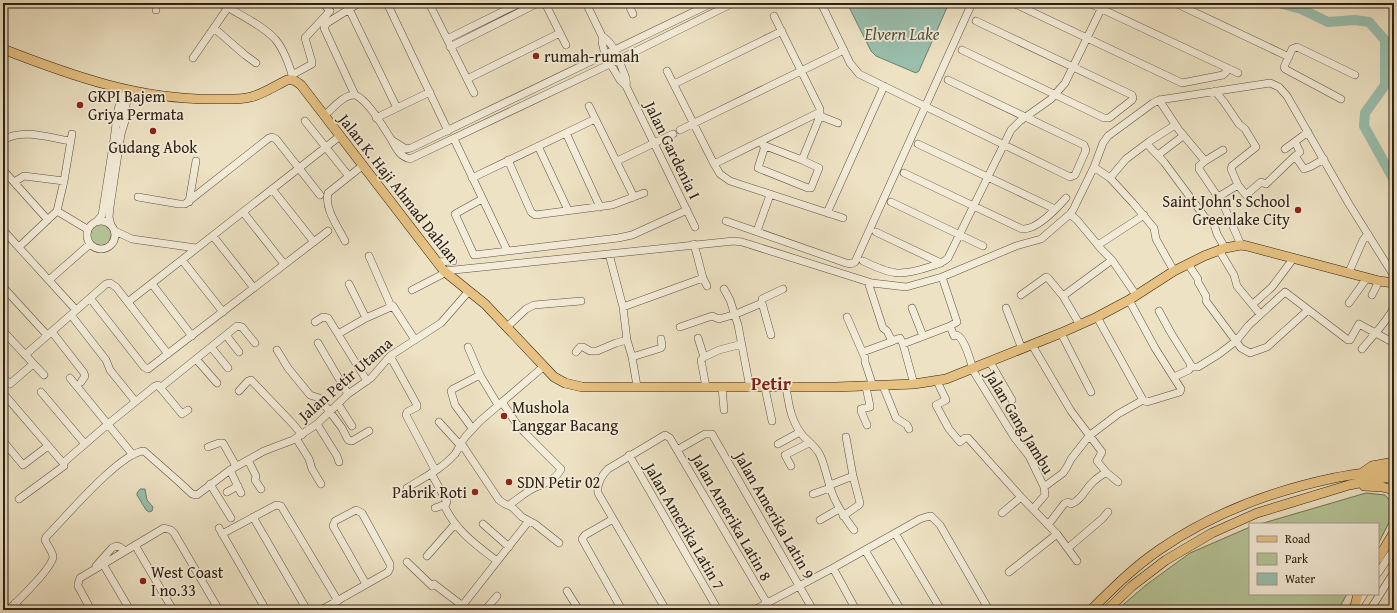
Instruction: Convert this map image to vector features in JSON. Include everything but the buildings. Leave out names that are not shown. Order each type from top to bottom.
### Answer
[{"type":"main road","points":[[3,49],[65,72],[125,91],[156,96],[196,99],[244,98],[256,96],[292,78]]},
{"type":"main road","name":"Jalan K. Haji Ahmad Dahlan","points":[[292,78],[301,85],[324,116],[337,138],[441,267],[485,304],[554,377],[570,385],[582,387],[637,386],[786,388],[883,386],[937,381],[973,369],[1097,317],[1174,271],[1222,249],[1241,245],[1379,281],[1394,283]]},
{"type":"main road","points":[[1361,474],[1372,466],[1394,462]]},
{"type":"main road","points":[[1091,610],[1124,578],[1157,551],[1204,523],[1259,499],[1327,480],[1394,469]]},
{"type":"main road","points":[[1107,610],[1132,586],[1166,560],[1212,533],[1257,513],[1349,485],[1394,476]]},
{"type":"main road","points":[[1349,485],[1382,487],[1394,490]]},
{"type":"main road","points":[[1379,557],[1394,532]]},
{"type":"main road","points":[[1354,610],[1358,595]]},
{"type":"street","points":[[220,3],[230,5],[275,39],[282,51],[292,78],[312,62],[305,38],[330,10],[323,3]]},
{"type":"street","points":[[359,3],[327,23],[324,28],[355,95],[362,100],[376,118],[400,154],[410,159],[610,64],[733,3]]},
{"type":"street","points":[[387,3],[449,130]]},
{"type":"street","points":[[437,3],[429,5],[474,93]]},
{"type":"street","points":[[447,40],[520,3]]},
{"type":"street","points":[[450,47],[538,3]]},
{"type":"street","points":[[545,3],[566,45]]},
{"type":"street","points":[[586,3],[602,36],[608,40],[616,50]]},
{"type":"street","points":[[628,3],[633,14]]},
{"type":"street","points":[[391,140],[403,148],[408,149],[712,3]]},
{"type":"street","points":[[822,3],[844,50],[856,71],[1070,177],[1075,175],[1086,147],[948,80]]},
{"type":"street","points":[[726,221],[846,263],[851,264],[855,262],[972,3]]},
{"type":"street","points":[[1013,3],[1180,82],[1185,83],[1223,75],[1229,69]]},
{"type":"street","points":[[1090,3],[1103,6],[1238,73]]},
{"type":"street","points":[[1175,3],[1288,57]]},
{"type":"street","points":[[194,58],[230,5]]},
{"type":"street","points":[[863,261],[883,270],[902,274],[941,263],[948,258],[1004,144],[1015,126],[1056,94],[1065,83],[1103,6]]},
{"type":"street","points":[[349,9],[397,108]]},
{"type":"street","points":[[774,16],[802,71],[820,114],[838,123]]},
{"type":"street","points":[[962,50],[1107,118],[1133,98],[1132,95],[976,21]]},
{"type":"street","points":[[214,28],[244,55],[256,63]]},
{"type":"street","points":[[674,84],[782,31]]},
{"type":"street","points":[[467,79],[560,33]]},
{"type":"street","name":"Jalan Gardenia I","points":[[602,36],[602,42],[610,64],[619,70],[626,78],[626,86],[695,227]]},
{"type":"street","points":[[1341,99],[1286,70],[1284,67],[1292,49],[1297,47],[1355,75]]},
{"type":"street","name":"Jalan Gardenia I","points":[[616,50],[620,59],[619,70]]},
{"type":"street","points":[[680,130],[844,50]]},
{"type":"street","points":[[668,71],[720,174],[726,179],[842,218]]},
{"type":"street","points":[[441,267],[609,254],[694,244],[738,241],[868,282],[910,287],[942,277],[1016,246],[1041,239],[1070,214],[1094,167],[1103,143],[1108,136],[1159,100],[1270,83],[1279,87],[1287,96],[1349,204],[1394,276]]},
{"type":"street","points":[[827,213],[884,86]]},
{"type":"street","points":[[125,91],[121,111],[116,124],[106,206],[102,215],[88,229],[86,235],[90,244],[95,248],[102,249],[113,242],[132,239],[196,248]]},
{"type":"street","points":[[1215,91],[1239,124],[1245,129],[1256,147],[1232,166],[1231,169],[1238,185],[1246,195],[1261,182],[1266,184],[1300,152],[1295,142]]},
{"type":"street","points":[[376,118],[430,92]]},
{"type":"street","points":[[324,116],[346,97],[355,95]]},
{"type":"street","points":[[1159,100],[1183,136],[1204,161]]},
{"type":"street","points":[[589,106],[634,197]]},
{"type":"street","points":[[714,164],[820,114]]},
{"type":"street","points":[[802,160],[820,114]]},
{"type":"street","points":[[472,178],[595,119]]},
{"type":"street","points":[[305,121],[347,174]]},
{"type":"street","points":[[1110,178],[1126,159],[1175,125]]},
{"type":"street","points":[[449,130],[444,136],[454,139],[507,250]]},
{"type":"street","points":[[449,130],[457,130],[459,133],[454,139]]},
{"type":"street","points":[[1285,149],[1308,132]]},
{"type":"street","points":[[566,133],[600,207]]},
{"type":"street","points":[[3,140],[20,135],[32,134],[72,138],[64,181],[56,211],[18,247]]},
{"type":"street","points":[[616,162],[673,134]]},
{"type":"street","points":[[1158,155],[1183,136]]},
{"type":"street","points":[[138,197],[182,204],[189,202],[272,137],[276,139],[320,195]]},
{"type":"street","points":[[128,302],[337,138]]},
{"type":"street","points":[[756,143],[765,146],[802,160],[819,168],[811,188],[758,168],[765,146]]},
{"type":"street","points":[[918,144],[1055,209]]},
{"type":"street","points":[[1147,144],[1158,155],[1199,210],[1207,219],[1213,221],[1222,249],[1234,275],[1237,286],[1260,314]]},
{"type":"street","points":[[538,146],[568,210]]},
{"type":"street","points":[[1222,150],[1204,161],[1199,166],[1199,169],[1224,206],[1241,245]]},
{"type":"street","points":[[1295,156],[1304,169],[1324,159]]},
{"type":"street","points":[[508,160],[533,214],[535,215],[612,205],[644,193]]},
{"type":"street","points":[[189,202],[196,161]]},
{"type":"street","points":[[346,241],[328,208],[327,196],[360,167]]},
{"type":"street","points":[[1094,167],[1110,178],[1144,215],[1154,228],[1156,232],[1156,239],[1174,271]]},
{"type":"street","points":[[3,170],[48,220]]},
{"type":"street","points":[[904,173],[1022,229],[1034,227],[1066,198]]},
{"type":"street","points":[[14,182],[24,176],[64,181]]},
{"type":"street","points":[[1218,197],[1238,185]]},
{"type":"street","points":[[272,189],[314,242]]},
{"type":"street","points":[[757,232],[770,194]]},
{"type":"street","points":[[482,199],[455,214],[473,254],[625,237],[687,210]]},
{"type":"street","points":[[891,202],[982,246]]},
{"type":"street","points":[[106,206],[113,228],[113,242]]},
{"type":"street","points":[[56,211],[88,229]]},
{"type":"street","points":[[244,212],[284,264]]},
{"type":"street","points":[[1070,214],[1112,260],[1132,297],[1156,348],[1181,389],[1180,392],[1147,402],[1143,400],[1097,317]]},
{"type":"street","points":[[1098,245],[1144,215]]},
{"type":"street","points":[[97,221],[104,221],[132,239]]},
{"type":"street","points":[[3,230],[49,280],[74,313],[106,360],[110,370],[135,401]]},
{"type":"street","points":[[90,298],[146,369],[150,368],[328,231]]},
{"type":"street","points":[[876,232],[941,263]]},
{"type":"street","points":[[1349,272],[1363,240],[1368,234]]},
{"type":"street","points":[[213,236],[254,288]]},
{"type":"street","points":[[49,280],[90,244]]},
{"type":"street","points":[[694,244],[703,278],[707,286]]},
{"type":"street","points":[[609,254],[623,307],[627,340],[632,357],[637,386]]},
{"type":"street","points":[[369,256],[383,291],[390,304],[393,306],[415,340]]},
{"type":"street","points":[[1253,304],[1272,287],[1293,258]]},
{"type":"street","points":[[182,260],[223,312]]},
{"type":"street","points":[[1062,296],[1112,260]]},
{"type":"street","points":[[441,267],[453,261]]},
{"type":"street","points":[[1188,264],[1198,279],[1198,282],[1206,296],[1206,301],[1241,348],[1250,353],[1267,347],[1308,310]]},
{"type":"street","points":[[412,290],[441,275],[441,267]]},
{"type":"street","points":[[903,344],[958,322],[942,277]]},
{"type":"street","points":[[1021,295],[1046,277],[1062,296],[1080,324]]},
{"type":"street","points":[[623,307],[703,278]]},
{"type":"street","points":[[1349,303],[1367,278]]},
{"type":"street","points":[[1372,296],[1379,281]]},
{"type":"street","points":[[868,282],[883,328],[887,331],[891,340],[894,341]]},
{"type":"street","points":[[25,355],[106,284],[110,283],[116,287],[168,354]]},
{"type":"street","points":[[152,284],[192,336]]},
{"type":"street","points":[[349,284],[366,318]]},
{"type":"street","points":[[3,287],[50,334],[84,373],[85,376],[81,382]]},
{"type":"street","points":[[724,289],[736,314],[750,388]]},
{"type":"street","points":[[771,335],[762,299],[783,289]]},
{"type":"street","name":"Jalan Petir Utama","points":[[133,455],[144,452],[194,496],[199,494],[210,484],[233,468],[270,448],[299,437],[317,424],[348,394],[368,381],[390,356],[441,323],[469,290]]},
{"type":"street","points":[[1174,377],[1189,370],[1191,367],[1198,367],[1236,341],[1260,314],[1285,292],[1348,340],[1350,340],[1359,324],[1394,343]]},
{"type":"street","points":[[507,327],[526,309],[534,305],[581,301]]},
{"type":"street","points":[[680,327],[712,316],[719,319],[736,314],[762,303]]},
{"type":"street","points":[[338,334],[366,318],[393,306]]},
{"type":"street","points":[[1362,349],[1388,318],[1394,307]]},
{"type":"street","points":[[912,308],[923,336]]},
{"type":"street","points":[[1006,308],[1022,349]]},
{"type":"street","points":[[1159,311],[1191,367]]},
{"type":"street","points":[[315,322],[323,317],[326,317],[368,381]]},
{"type":"street","points":[[847,317],[866,359],[865,362],[870,386],[870,406],[868,408],[863,408],[861,411],[867,425]]},
{"type":"street","points":[[160,388],[237,326],[240,326],[255,343]]},
{"type":"street","name":"Jalan Gang Jambu","points":[[950,326],[954,336],[957,335],[963,341],[973,369],[1014,437],[1029,456],[1044,488],[1044,495],[1033,509]]},
{"type":"street","points":[[3,331],[44,375]]},
{"type":"street","points":[[1061,333],[1091,392]]},
{"type":"street","points":[[226,335],[239,352]]},
{"type":"street","points":[[698,338],[704,357],[702,360],[706,387]]},
{"type":"street","points":[[863,352],[900,338],[914,384]]},
{"type":"street","points":[[632,357],[661,348],[661,339]]},
{"type":"street","points":[[576,352],[580,347],[590,351],[597,351],[627,340]]},
{"type":"street","points":[[318,343],[348,394]]},
{"type":"street","points":[[704,357],[719,350],[742,344]]},
{"type":"street","points":[[1032,345],[1071,411],[1102,452],[1097,461],[1106,472],[1118,482]]},
{"type":"street","points":[[211,347],[228,368]]},
{"type":"street","points":[[468,347],[480,375],[500,404],[526,434],[561,469],[557,475],[547,483],[540,485],[509,505]]},
{"type":"street","points":[[277,350],[288,368],[310,395],[319,398],[342,428],[349,441],[352,441],[369,431]]},
{"type":"street","points":[[390,356],[417,405],[417,407],[407,412],[406,415],[447,502],[444,505],[435,508]]},
{"type":"street","points":[[196,359],[217,383]]},
{"type":"street","points":[[990,362],[1012,400]]},
{"type":"street","points":[[3,378],[10,384],[33,364]]},
{"type":"street","points":[[407,488],[433,472],[453,456],[472,428],[544,367]]},
{"type":"street","points":[[472,428],[455,405],[451,392],[453,389],[480,375]]},
{"type":"street","points":[[8,610],[29,591],[52,559],[52,555],[45,540],[46,537],[101,478],[133,455],[70,378]]},
{"type":"street","points":[[239,391],[248,381],[251,380],[293,424],[312,468],[321,484]]},
{"type":"street","points":[[937,381],[946,400],[936,405],[949,429],[960,442],[965,438],[968,438],[1021,498],[1057,534],[1078,560]]},
{"type":"street","points":[[19,498],[64,466],[63,463],[135,401],[155,386],[158,385],[182,414],[188,410]]},
{"type":"street","points":[[883,386],[896,418],[907,425],[909,429]]},
{"type":"street","points":[[722,387],[724,410]]},
{"type":"street","points":[[765,388],[772,421]]},
{"type":"street","points":[[786,388],[791,416],[800,432],[809,443],[814,446],[820,455],[830,486],[841,512],[854,530]]},
{"type":"street","points":[[41,392],[85,444]]},
{"type":"street","points":[[3,393],[63,463]]},
{"type":"street","points":[[1044,488],[1063,473],[1071,459],[1089,436],[1118,414],[1143,400]]},
{"type":"street","points":[[338,404],[352,426]]},
{"type":"street","points":[[439,422],[461,444],[499,500],[509,505],[528,522],[535,524],[559,543]]},
{"type":"street","points":[[317,424],[337,456],[339,462]]},
{"type":"street","points":[[778,444],[800,432]]},
{"type":"street","name":"Jalan Amerika Latin 9","points":[[677,450],[705,434],[712,434],[813,610]]},
{"type":"street","name":"Jalan Amerika Latin 8","points":[[629,455],[662,436],[665,435],[670,438],[771,610]]},
{"type":"street","points":[[820,520],[859,505],[860,503],[853,476],[846,437]]},
{"type":"street","points":[[3,441],[21,464],[24,465],[48,446]]},
{"type":"street","points":[[208,447],[223,443],[240,489],[227,492]]},
{"type":"street","points":[[791,466],[785,455],[809,443]]},
{"type":"street","points":[[629,455],[604,472],[598,486],[598,493],[666,610]]},
{"type":"street","name":"Jalan Amerika Latin 7","points":[[629,455],[718,610]]},
{"type":"street","points":[[248,460],[256,476],[255,480],[261,489]]},
{"type":"street","points":[[1048,525],[1064,504],[1068,502],[1071,504],[1076,502],[1082,497],[1094,481],[1106,472]]},
{"type":"street","points":[[813,494],[853,476]]},
{"type":"street","points":[[210,484],[231,518]]},
{"type":"street","points":[[1002,513],[1021,498]]},
{"type":"street","points":[[266,610],[221,531],[253,518],[276,505],[282,507],[338,601]]},
{"type":"street","points":[[444,505],[455,524],[474,543],[497,561]]},
{"type":"street","points":[[321,610],[388,572],[391,566],[362,512],[354,510],[335,521],[333,528],[366,584]]},
{"type":"street","points":[[1068,548],[1108,512]]},
{"type":"street","points":[[754,610],[895,533],[926,517],[931,516],[940,525],[988,610]]},
{"type":"street","points":[[253,518],[307,610]]},
{"type":"street","points":[[613,519],[585,535],[582,539],[622,610]]},
{"type":"street","points":[[407,562],[432,586],[434,584],[465,608],[497,561],[528,522]]},
{"type":"street","points":[[427,556],[455,524]]},
{"type":"street","points":[[483,524],[509,547]]},
{"type":"street","points":[[91,571],[164,528],[171,530],[219,610]]},
{"type":"street","points":[[895,533],[941,610]]},
{"type":"street","points":[[1009,572],[1057,534]]},
{"type":"street","points":[[135,545],[173,610]]},
{"type":"street","points":[[91,610],[79,589],[79,581],[91,571],[112,548],[116,546],[125,551]]},
{"type":"street","points":[[1379,572],[1394,549]]},
{"type":"street","points":[[865,550],[901,610]]},
{"type":"street","points":[[103,564],[130,610]]},
{"type":"street","points":[[832,568],[856,610]]},
{"type":"street","points":[[1370,610],[1394,572]]},
{"type":"street","points":[[567,591],[576,609]]},
{"type":"street","points":[[1354,610],[1363,595]]},
{"type":"street","points":[[485,610],[498,596]]},
{"type":"street","points":[[16,603],[21,610]]},
{"type":"green space","points":[[104,224],[112,232],[109,243],[99,249],[90,245],[87,234],[94,225]]},
{"type":"green space","points":[[1366,493],[1385,495],[1392,503],[1394,513],[1379,542],[1379,523],[1263,523]]},
{"type":"green space","points":[[1249,527],[1249,595],[1346,595],[1338,610],[1117,610],[1146,585],[1190,553]]},
{"type":"water","name":"Elvern Lake","points":[[847,3],[949,3],[919,71],[916,73],[876,56],[871,51]]},
{"type":"water","points":[[140,489],[145,489],[147,500],[153,507],[152,511],[149,512],[146,510],[137,495]]},
{"type":"waterway","points":[[1279,3],[1301,9],[1328,22],[1355,20],[1369,22],[1385,40],[1385,85],[1365,113],[1364,126],[1394,180]]},
{"type":"place","name":"rumah-rumah","points":[[536,56]]},
{"type":"place","name":"GKPI Bajem Griya Permata","points":[[80,105]]},
{"type":"place","name":"Gudang Abok","points":[[153,131]]},
{"type":"place","name":"Saint John's School Greenlake City","points":[[1298,210]]},
{"type":"place","name":"Mushola Langgar Bacang","points":[[504,416]]},
{"type":"place","name":"SDN Petir 02","points":[[509,482]]},
{"type":"place","name":"Pabrik Roti","points":[[475,492]]},
{"type":"place","name":"West Coast I no.33","points":[[143,581]]},
{"type":"district","name":"Petir","points":[[771,384]]}]
